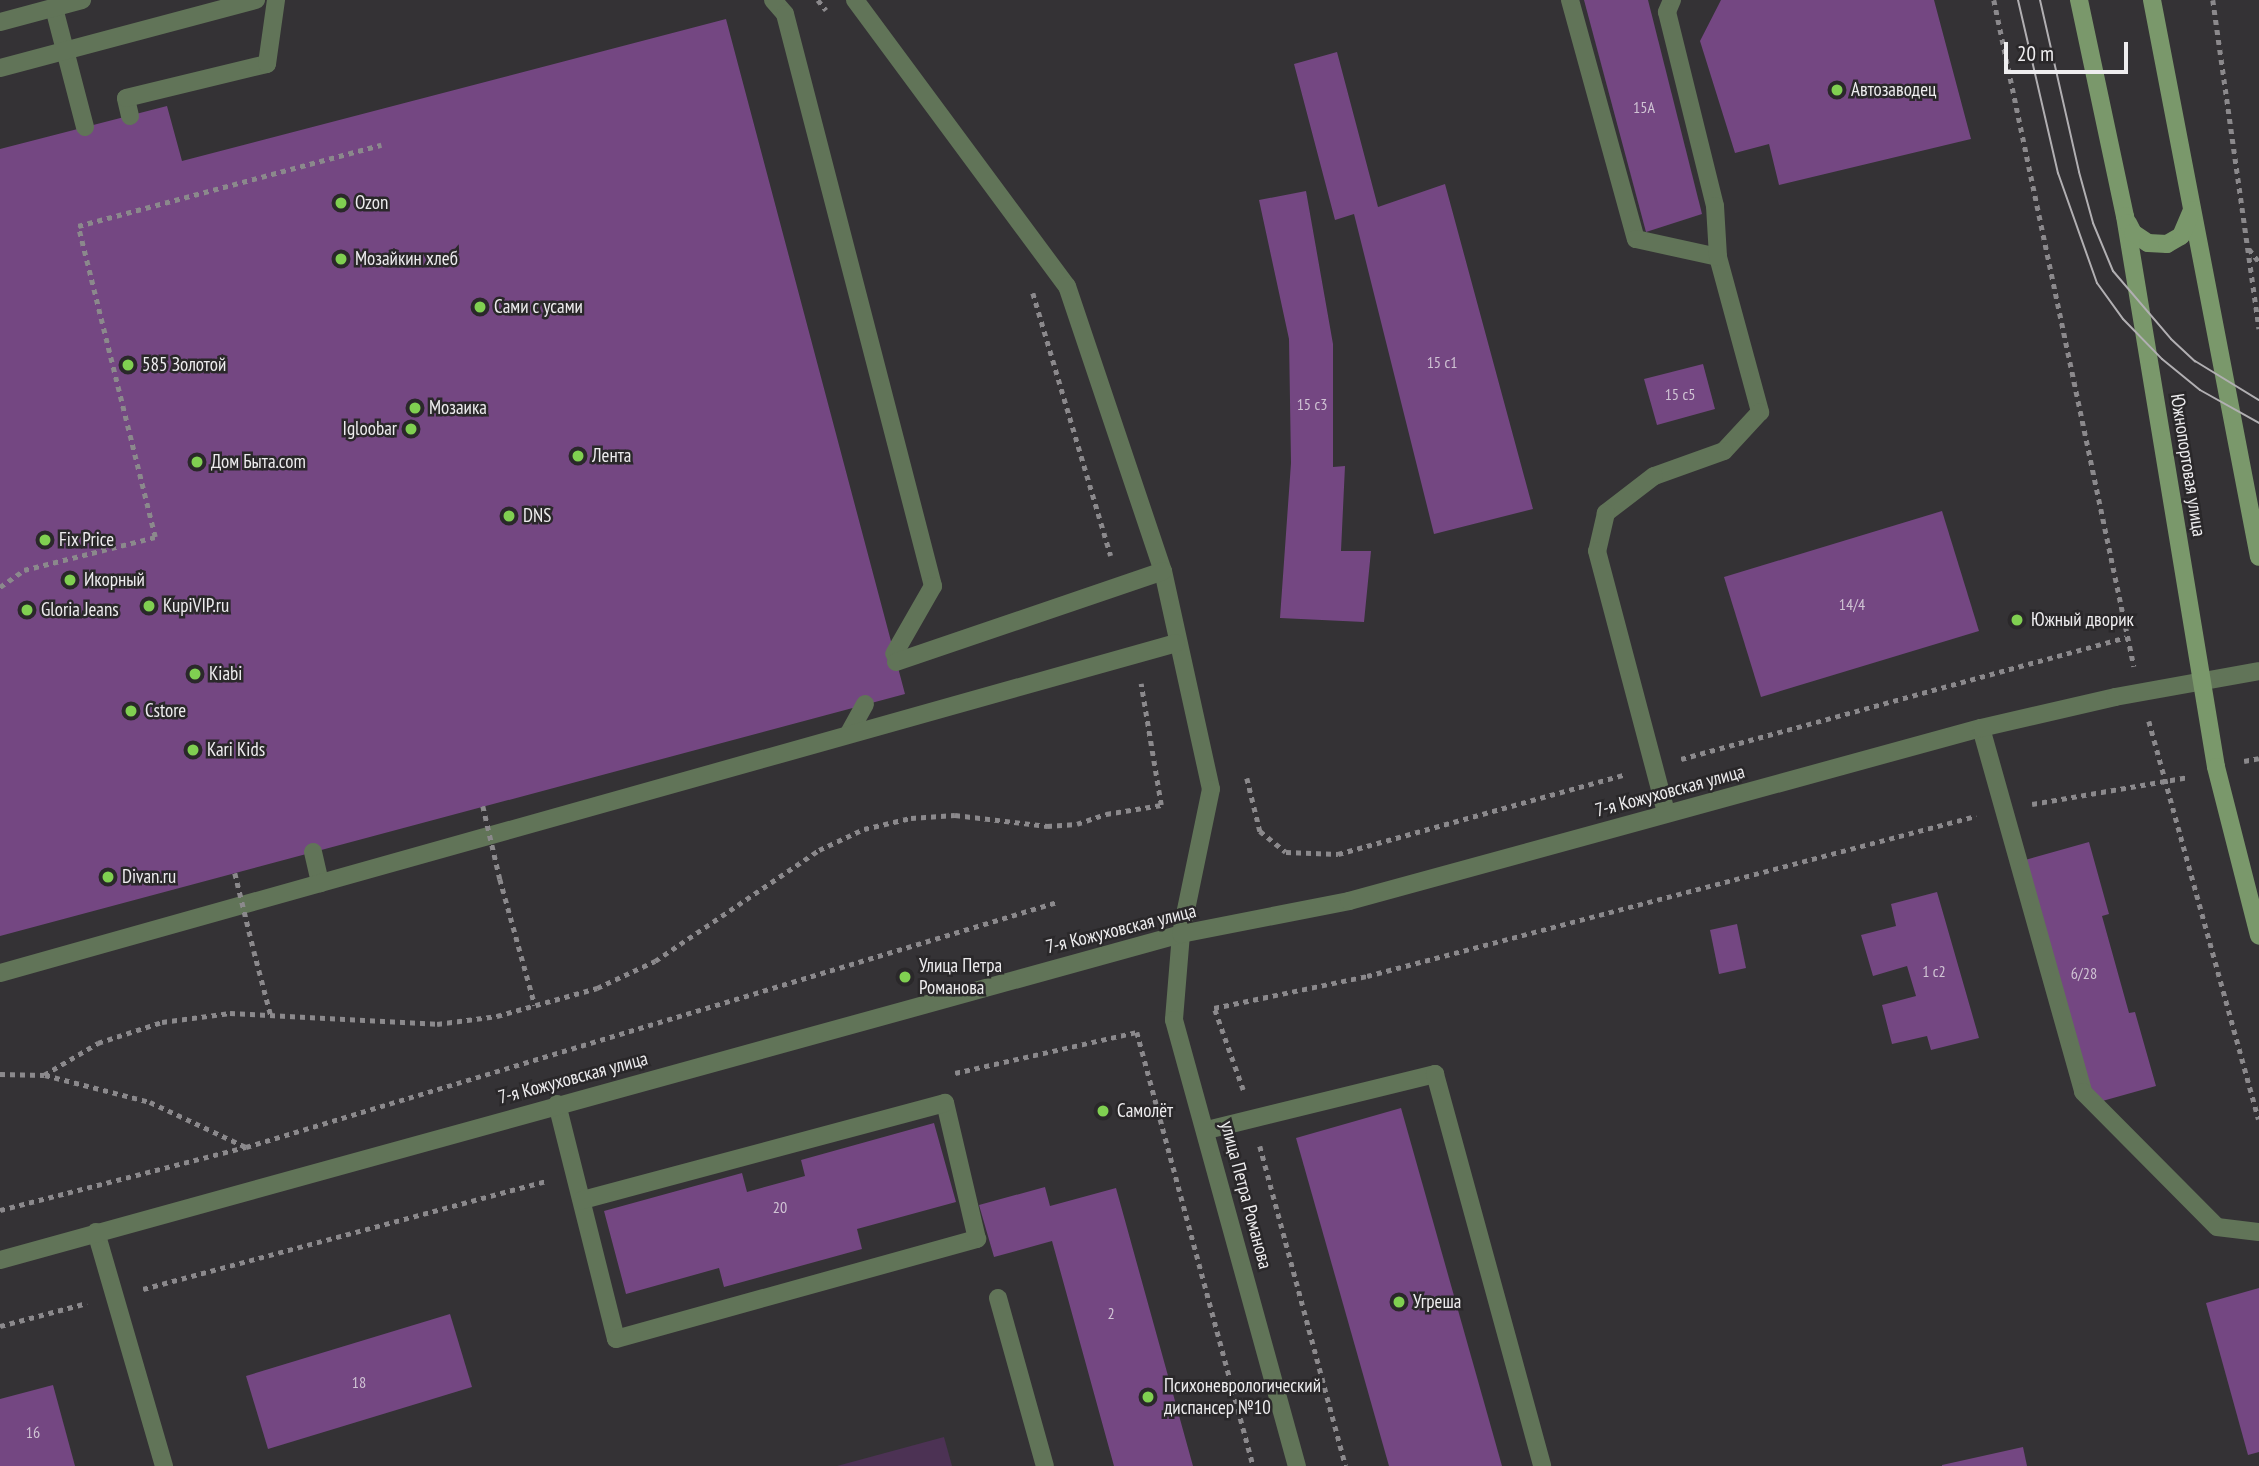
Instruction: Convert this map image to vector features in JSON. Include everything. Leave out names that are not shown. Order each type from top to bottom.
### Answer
[{"type":"main road","name":"Южнопортовая улица","points":[[2079,0],[2125,216],[2216,767],[2259,936]]},
{"type":"main road","points":[[2152,0],[2259,557]]},
{"type":"main road","points":[[2162,44],[2164,0]]},
{"type":"main road","points":[[2125,216],[2133,233],[2148,243],[2167,244],[2181,236],[2191,223],[2193,206]]},
{"type":"street","points":[[0,22],[82,0]]},
{"type":"street","points":[[0,68],[256,0]]},
{"type":"street","points":[[130,116],[126,99],[267,64],[276,0]]},
{"type":"street","points":[[773,0],[785,14],[933,586],[895,658],[1117,590],[1163,571]]},
{"type":"street","name":"улица Петра Романова","points":[[855,0],[1067,286],[1163,571],[1176,643],[1211,789],[1181,934],[1174,1020],[1207,1130],[1297,1466]]},
{"type":"street","points":[[1570,0],[1636,239],[1718,257]]},
{"type":"street","points":[[1666,813],[1597,551],[1606,513],[1654,476],[1724,451],[1760,412],[1718,257],[1715,206],[1667,12],[1672,0]]},
{"type":"street","points":[[54,8],[85,127]]},
{"type":"street","points":[[0,974],[1136,652],[1176,643]]},
{"type":"street","name":"7-я Кожуховская улица","points":[[0,1259],[1181,934],[1349,901],[1981,728],[2141,692],[2259,671]]},
{"type":"street","points":[[849,733],[865,705]]},
{"type":"street","points":[[1981,728],[2082,1092],[2217,1227],[2259,1232]]},
{"type":"street","points":[[313,852],[320,883]]},
{"type":"street","points":[[1207,1130],[1435,1074],[1542,1466]]},
{"type":"street","points":[[557,1104],[616,1339],[977,1239],[945,1103],[582,1200]]},
{"type":"street","points":[[96,1232],[164,1466]]},
{"type":"street","points":[[998,1298],[1045,1466]]},
{"type":"path","points":[[818,0],[834,21]]},
{"type":"path","points":[[1994,0],[2141,692],[2259,1118]]},
{"type":"path","points":[[2213,0],[2259,329]]},
{"type":"path","points":[[0,587],[24,570],[155,537],[78,226],[381,145]]},
{"type":"path","points":[[2247,247],[2259,262]]},
{"type":"path","points":[[1031,285],[1117,590]]},
{"type":"path","points":[[44,1075],[98,1043],[162,1021],[230,1013],[437,1024],[535,1005],[597,988],[655,961],[819,849],[864,829],[911,818],[955,815],[1047,826],[1077,824],[1105,814],[1161,806],[1136,652]]},
{"type":"path","points":[[1346,1466],[1253,1118],[1214,1008],[1367,976],[2002,810],[2166,782],[2259,758]]},
{"type":"path","points":[[483,806],[535,1005]]},
{"type":"path","points":[[235,873],[271,1016]]},
{"type":"path","points":[[0,1210],[246,1147],[1057,902]]},
{"type":"path","points":[[1137,1032],[1253,1466]]},
{"type":"path","points":[[0,1074],[44,1075],[150,1102],[246,1147]]},
{"type":"shaded area","points":[[944,1437],[952,1466],[837,1466]]},
{"type":"building","points":[[1584,0],[1648,0],[1702,214],[1646,232]]},
{"type":"building","name":"Автозаводец","points":[[1721,0],[1934,0],[1971,139],[1779,185],[1769,144],[1735,153],[1700,41]]},
{"type":"building","name":"Мозаика","points":[[726,19],[905,694],[0,936],[0,149],[167,106],[182,161]]},
{"type":"building","points":[[1337,52],[1378,207],[1445,184],[1533,509],[1434,534],[1354,214],[1335,220],[1294,64]]},
{"type":"building","points":[[1306,191],[1333,344],[1333,467],[1345,466],[1341,551],[1371,551],[1364,622],[1280,618],[1291,463],[1289,339],[1259,200]]},
{"type":"building","points":[[1703,364],[1715,409],[1657,425],[1644,379]]},
{"type":"building","points":[[1942,511],[1979,631],[1761,697],[1724,577]]},
{"type":"building","points":[[2089,842],[2109,914],[2102,916],[2129,1013],[2135,1012],[2156,1086],[2088,1105],[2018,862]]},
{"type":"building","points":[[1937,892],[1979,1038],[1931,1050],[1927,1036],[1892,1044],[1882,1005],[1916,996],[1907,966],[1873,976],[1861,935],[1896,926],[1891,904]]},
{"type":"building","points":[[1737,924],[1746,968],[1719,974],[1710,930]]},
{"type":"building","name":"Угреша","points":[[1401,1108],[1502,1466],[1389,1466],[1296,1138]]},
{"type":"building","points":[[934,1123],[956,1202],[857,1229],[862,1249],[724,1287],[719,1268],[626,1294],[604,1211],[742,1173],[747,1192],[805,1176],[801,1160]]},
{"type":"building","points":[[1045,1187],[1050,1206],[1116,1188],[1193,1466],[1114,1466],[1052,1241],[994,1257],[979,1205]]},
{"type":"building","points":[[2259,1288],[2259,1452],[2248,1455],[2206,1303]]},
{"type":"building","points":[[450,1314],[472,1387],[268,1449],[246,1376]]},
{"type":"building","points":[[53,1385],[75,1466],[0,1466],[0,1399]]},
{"type":"building","points":[[2023,1447],[2027,1466],[1942,1466],[1942,1465]]},
{"type":"tram line","points":[[2018,0],[2058,173],[2097,283],[2123,319],[2162,359],[2200,390],[2259,423]]},
{"type":"tram line","points":[[2040,0],[2079,172],[2093,223],[2113,271],[2171,339],[2195,361],[2259,400]]},
{"type":"place","name":"Автозаводец","points":[[1837,90]]},
{"type":"place","name":"Ozon","points":[[341,203]]},
{"type":"place","name":"Мозайкин хлеб","points":[[341,259]]},
{"type":"place","name":"Сами с усами","points":[[480,307]]},
{"type":"place","name":"585 Золотой","points":[[128,365]]},
{"type":"place","name":"Мозаика","points":[[415,408]]},
{"type":"place","name":"Igloobar","points":[[411,429]]},
{"type":"place","name":"Лента","points":[[578,456]]},
{"type":"place","name":"Дом Быта.com","points":[[197,462]]},
{"type":"place","name":"DNS","points":[[509,516]]},
{"type":"place","name":"Fix Price","points":[[45,540]]},
{"type":"place","name":"Икорный","points":[[70,580]]},
{"type":"place","name":"KupiVIP.ru","points":[[149,606]]},
{"type":"place","name":"Gloria Jeans","points":[[27,610]]},
{"type":"place","name":"Южный дворик","points":[[2017,620]]},
{"type":"place","name":"Kiabi","points":[[195,674]]},
{"type":"place","name":"Cstore","points":[[131,711]]},
{"type":"place","name":"Kari Kids","points":[[193,750]]},
{"type":"place","name":"Divan.ru","points":[[108,877]]},
{"type":"place","name":"Улица Петра Романова","points":[[905,977]]},
{"type":"place","name":"Самолёт","points":[[1103,1111]]},
{"type":"place","name":"Угреша","points":[[1399,1302]]},
{"type":"place","name":"Психоневрологический диспансер №10","points":[[1148,1397]]}]
